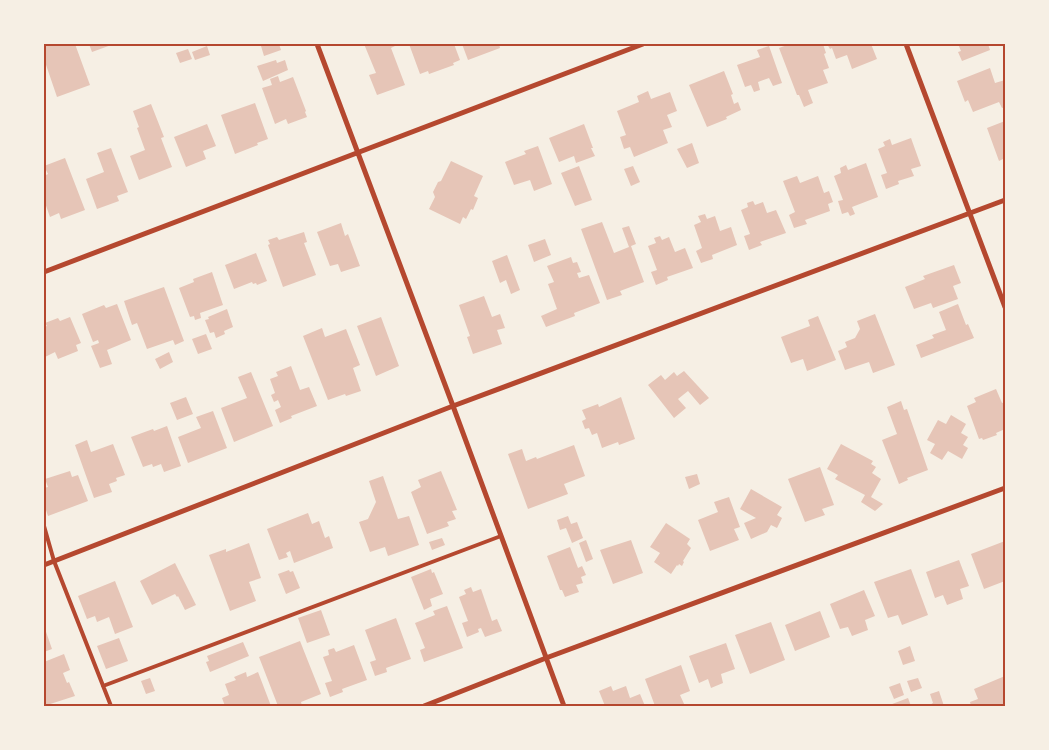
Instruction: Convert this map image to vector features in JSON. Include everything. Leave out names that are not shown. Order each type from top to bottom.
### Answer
[{"type":"street","points":[[317,44],[454,406],[564,706]]},
{"type":"street","points":[[44,272],[643,44]]},
{"type":"street","points":[[906,44],[1005,307]]},
{"type":"street","points":[[44,565],[454,406],[1005,200]]},
{"type":"street","points":[[424,706],[546,658],[1005,488]]},
{"type":"lane","points":[[44,526],[54,561],[111,706]]},
{"type":"lane","points":[[103,686],[501,536]]},
{"type":"building","points":[[75,44],[90,85],[57,97],[44,59],[44,45]]},
{"type":"building","points":[[89,44],[114,44],[92,52]]},
{"type":"building","points":[[279,44],[281,50],[264,56],[261,46]]},
{"type":"building","points":[[364,44],[394,44],[395,46],[391,48],[405,85],[377,95],[369,75],[376,73]]},
{"type":"building","points":[[409,44],[454,44],[460,60],[453,63],[454,65],[429,74],[428,71],[420,74]]},
{"type":"building","points":[[462,44],[499,44],[500,48],[468,60]]},
{"type":"building","points":[[790,44],[823,44],[826,53],[824,54],[829,68],[823,70],[828,83],[808,90],[813,103],[804,107],[799,95],[797,95],[779,48]]},
{"type":"building","points":[[827,44],[871,44],[877,59],[852,69],[847,55],[836,59],[832,48],[830,49]]},
{"type":"building","points":[[958,44],[988,44],[990,50],[962,61],[958,52],[961,51]]},
{"type":"building","points":[[207,46],[210,55],[195,60],[192,52]]},
{"type":"building","points":[[769,46],[782,83],[773,86],[769,78],[758,82],[760,90],[754,92],[751,85],[745,87],[737,65],[760,57],[757,50]]},
{"type":"building","points":[[188,49],[192,59],[180,63],[176,53]]},
{"type":"building","points":[[276,60],[277,63],[285,60],[288,70],[263,81],[257,66]]},
{"type":"building","points":[[990,68],[995,83],[1005,80],[1005,107],[1002,108],[999,102],[973,112],[968,100],[965,102],[957,81]]},
{"type":"building","points":[[724,71],[733,94],[731,95],[734,104],[738,102],[741,110],[726,117],[727,119],[707,127],[689,85]]},
{"type":"building","points":[[278,76],[280,82],[293,77],[307,117],[288,124],[286,119],[275,124],[262,88],[272,85],[270,79]]},
{"type":"building","points":[[648,91],[651,99],[670,92],[677,111],[667,115],[672,127],[663,130],[668,143],[634,157],[630,147],[624,149],[620,137],[626,135],[617,111],[639,102],[637,96]]},
{"type":"building","points":[[255,103],[268,139],[235,154],[221,115]]},
{"type":"building","points":[[151,104],[164,137],[161,138],[172,167],[139,180],[130,156],[145,150],[133,111]]},
{"type":"building","points":[[1005,121],[1005,158],[999,161],[987,128]]},
{"type":"building","points":[[207,124],[216,146],[203,151],[206,159],[186,167],[174,137]]},
{"type":"building","points":[[584,124],[595,156],[576,163],[574,156],[559,162],[549,138]]},
{"type":"building","points":[[911,138],[921,166],[911,169],[914,176],[898,181],[899,184],[886,189],[881,175],[887,173],[878,149],[885,146],[883,142],[890,139],[892,145]]},
{"type":"building","points":[[692,143],[699,163],[687,168],[677,149]]},
{"type":"building","points":[[538,146],[552,184],[534,191],[530,180],[514,185],[505,162],[526,154],[524,151]]},
{"type":"building","points":[[111,148],[128,192],[117,196],[119,201],[97,209],[86,179],[104,172],[97,153]]},
{"type":"building","points":[[65,158],[85,210],[61,219],[59,213],[50,217],[44,200],[44,176],[48,174],[44,166]]},
{"type":"building","points":[[451,161],[483,176],[474,196],[478,198],[473,210],[471,209],[466,219],[463,217],[460,224],[429,209],[435,197],[433,192]]},
{"type":"building","points":[[866,163],[878,197],[852,207],[855,214],[850,216],[848,212],[842,214],[838,201],[843,200],[834,176],[841,173],[840,168],[846,165],[848,170]]},
{"type":"building","points":[[579,166],[592,200],[575,206],[561,173]]},
{"type":"building","points":[[633,166],[640,182],[631,186],[624,169]]},
{"type":"building","points":[[797,176],[800,183],[818,176],[824,193],[829,191],[833,202],[828,204],[830,211],[805,220],[807,224],[794,228],[789,215],[795,212],[783,181]]},
{"type":"building","points":[[753,201],[755,205],[763,202],[767,213],[776,210],[786,233],[760,242],[762,245],[749,250],[744,236],[750,234],[741,210],[748,207],[747,203]]},
{"type":"building","points":[[705,214],[707,219],[715,216],[720,231],[731,227],[737,245],[712,255],[713,259],[701,263],[696,251],[702,248],[694,225],[701,222],[698,216]]},
{"type":"building","points":[[602,222],[614,253],[629,247],[622,228],[629,226],[636,244],[631,246],[644,282],[620,291],[622,295],[607,300],[581,229]]},
{"type":"building","points":[[341,223],[345,236],[348,234],[360,266],[341,272],[338,264],[330,266],[317,232]]},
{"type":"building","points":[[304,232],[307,242],[304,243],[316,275],[283,287],[268,245],[270,244],[268,240],[277,237],[279,240]]},
{"type":"building","points":[[660,236],[662,240],[669,237],[675,252],[685,248],[693,268],[667,277],[668,280],[656,285],[651,272],[657,270],[648,246],[656,243],[654,238]]},
{"type":"building","points":[[545,239],[551,255],[534,262],[528,245]]},
{"type":"building","points":[[256,253],[267,281],[257,285],[252,282],[234,289],[225,265]]},
{"type":"building","points":[[507,255],[520,290],[511,294],[506,280],[500,283],[492,261]]},
{"type":"building","points":[[571,257],[573,263],[577,262],[581,272],[577,273],[579,278],[589,275],[600,303],[574,313],[575,316],[546,327],[541,316],[557,309],[548,284],[554,282],[547,266]]},
{"type":"building","points":[[954,265],[961,283],[953,286],[958,299],[933,308],[931,303],[914,309],[905,287],[925,279],[923,276]]},
{"type":"building","points":[[212,272],[223,305],[200,313],[201,318],[195,320],[194,316],[190,317],[179,288],[194,282],[193,279]]},
{"type":"building","points":[[164,287],[184,341],[175,345],[173,340],[147,349],[137,323],[132,325],[124,301]]},
{"type":"building","points":[[484,296],[492,317],[500,314],[505,328],[497,330],[502,344],[473,354],[467,337],[470,336],[459,305]]},
{"type":"building","points":[[117,304],[131,340],[107,350],[112,364],[100,368],[91,346],[99,343],[98,340],[93,342],[82,314],[104,305],[106,308]]},
{"type":"building","points":[[958,304],[966,325],[968,324],[974,338],[921,358],[916,345],[934,338],[932,335],[946,330],[939,312]]},
{"type":"building","points":[[227,309],[233,327],[224,331],[225,334],[216,338],[214,332],[210,333],[205,320]]},
{"type":"building","points":[[875,314],[895,365],[873,373],[869,362],[845,370],[838,351],[847,347],[845,342],[855,338],[860,329],[857,321]]},
{"type":"building","points":[[818,316],[836,360],[807,371],[803,359],[791,363],[781,337],[810,326],[808,320]]},
{"type":"building","points":[[70,317],[81,343],[76,345],[78,351],[58,359],[55,352],[45,357],[44,327],[47,326],[45,323],[58,318],[60,321]]},
{"type":"building","points":[[381,317],[399,366],[376,376],[357,326]]},
{"type":"building","points":[[322,328],[325,337],[346,329],[360,365],[353,368],[361,391],[328,400],[303,336]]},
{"type":"building","points":[[206,334],[212,349],[198,354],[192,339]]},
{"type":"building","points":[[169,352],[173,362],[160,369],[155,359]]},
{"type":"building","points":[[291,366],[300,390],[309,387],[317,406],[291,416],[292,418],[280,423],[275,410],[281,407],[278,400],[274,402],[271,395],[275,393],[270,379],[278,376],[276,372]]},
{"type":"building","points":[[684,371],[709,398],[700,405],[688,391],[678,399],[686,408],[674,418],[648,385],[661,375],[665,380],[674,372],[677,376]]},
{"type":"building","points":[[251,372],[273,426],[234,442],[221,408],[247,398],[238,377]]},
{"type":"building","points":[[996,389],[1002,403],[1005,402],[1005,429],[996,433],[997,435],[983,440],[982,438],[979,439],[967,406],[976,402],[974,398]]},
{"type":"building","points":[[186,397],[193,414],[177,420],[170,403]]},
{"type":"building","points":[[621,397],[635,439],[619,445],[618,442],[602,448],[597,433],[592,435],[589,428],[585,429],[582,421],[586,419],[582,410],[598,404],[599,407]]},
{"type":"building","points":[[901,401],[904,410],[907,409],[928,470],[907,478],[908,480],[899,484],[882,440],[897,434],[887,407]]},
{"type":"building","points":[[213,411],[227,448],[188,463],[178,437],[201,428],[196,417]]},
{"type":"building","points":[[951,415],[966,424],[961,433],[968,437],[963,445],[968,448],[962,459],[948,451],[942,460],[930,453],[935,444],[927,440],[938,420],[946,424]]},
{"type":"building","points":[[167,426],[181,466],[164,472],[161,464],[153,467],[152,464],[143,467],[131,437]]},
{"type":"building","points":[[87,440],[91,452],[113,444],[125,475],[116,478],[117,481],[109,484],[112,492],[94,498],[75,445]]},
{"type":"building","points":[[841,444],[873,461],[871,464],[876,467],[872,473],[881,479],[871,497],[883,504],[875,511],[861,502],[865,495],[835,479],[838,475],[827,469]]},
{"type":"building","points":[[574,445],[585,476],[564,484],[568,494],[528,509],[508,454],[522,449],[526,461],[536,457],[537,459]]},
{"type":"building","points":[[820,467],[834,505],[822,509],[825,515],[805,522],[788,479]]},
{"type":"building","points":[[70,471],[72,477],[78,475],[88,501],[48,516],[44,504],[44,488],[48,487],[45,479]]},
{"type":"building","points":[[441,471],[457,510],[452,511],[456,519],[447,522],[449,526],[427,534],[411,492],[421,487],[418,480]]},
{"type":"building","points":[[697,474],[700,484],[689,489],[685,477]]},
{"type":"building","points":[[383,476],[398,519],[409,516],[419,545],[388,556],[385,547],[370,552],[359,522],[368,519],[376,502],[369,481]]},
{"type":"building","points":[[751,489],[782,507],[777,515],[782,518],[777,528],[771,525],[767,532],[751,539],[744,523],[756,518],[740,509]]},
{"type":"building","points":[[729,497],[740,527],[734,529],[739,540],[710,551],[698,520],[718,512],[714,502]]},
{"type":"building","points":[[308,513],[312,524],[319,521],[325,538],[329,536],[333,548],[294,563],[290,551],[286,553],[288,557],[279,560],[267,529]]},
{"type":"building","points":[[568,516],[571,524],[577,522],[583,538],[572,543],[566,528],[560,530],[557,520]]},
{"type":"building","points":[[666,523],[690,539],[687,544],[691,548],[682,566],[677,565],[671,574],[654,562],[660,553],[650,547]]},
{"type":"building","points":[[442,538],[445,545],[432,550],[429,542]]},
{"type":"building","points":[[586,540],[593,559],[586,562],[579,543]]},
{"type":"building","points":[[631,540],[643,573],[613,584],[600,550]]},
{"type":"building","points":[[1005,541],[1005,581],[984,589],[971,554]]},
{"type":"building","points":[[249,543],[261,578],[249,582],[256,601],[230,611],[209,555],[226,549],[226,552]]},
{"type":"building","points":[[570,547],[578,568],[582,566],[586,575],[581,577],[583,583],[576,585],[579,592],[565,597],[562,590],[560,590],[547,556]]},
{"type":"building","points":[[959,560],[969,586],[960,589],[963,599],[947,605],[943,595],[935,598],[926,572]]},
{"type":"building","points":[[175,563],[196,605],[185,610],[175,594],[152,605],[140,581]]},
{"type":"building","points":[[431,569],[443,594],[430,599],[432,606],[424,610],[411,577]]},
{"type":"building","points":[[911,569],[928,615],[902,625],[898,615],[888,618],[874,582]]},
{"type":"building","points":[[289,570],[290,572],[293,571],[300,588],[286,594],[278,574]]},
{"type":"building","points":[[115,581],[133,627],[115,634],[109,617],[97,622],[95,616],[87,619],[78,596]]},
{"type":"building","points":[[471,587],[473,592],[481,589],[492,621],[497,619],[502,631],[485,637],[481,628],[478,629],[479,632],[467,637],[462,623],[468,621],[459,597],[466,594],[464,590]]},
{"type":"building","points":[[864,590],[875,616],[865,620],[868,630],[852,636],[848,627],[840,629],[830,604]]},
{"type":"building","points":[[447,606],[463,648],[424,662],[420,650],[425,648],[415,623],[435,615],[433,611]]},
{"type":"building","points":[[321,610],[330,635],[307,643],[298,618]]},
{"type":"building","points":[[820,611],[830,637],[795,651],[785,625]]},
{"type":"building","points":[[396,618],[411,659],[386,668],[387,672],[375,676],[370,662],[376,660],[365,630]]},
{"type":"building","points":[[771,622],[785,660],[750,674],[735,635]]},
{"type":"building","points":[[44,626],[52,649],[44,652]]},
{"type":"building","points":[[119,638],[128,661],[106,669],[97,646]]},
{"type":"building","points":[[300,641],[321,694],[301,702],[302,706],[278,706],[259,657]]},
{"type":"building","points":[[243,642],[249,656],[210,672],[206,662],[209,661],[207,656]]},
{"type":"building","points":[[726,643],[735,669],[721,674],[723,683],[711,688],[708,679],[699,683],[689,656]]},
{"type":"building","points":[[354,645],[367,680],[342,689],[343,692],[330,697],[325,683],[332,681],[323,657],[329,655],[328,650],[334,648],[336,652]]},
{"type":"building","points":[[910,646],[915,661],[903,665],[898,651]]},
{"type":"building","points":[[64,654],[70,670],[63,673],[75,696],[44,706],[44,662]]},
{"type":"building","points":[[681,665],[690,691],[680,695],[685,706],[655,706],[645,679]]},
{"type":"building","points":[[246,672],[247,677],[258,672],[271,706],[225,706],[222,698],[229,695],[225,684],[236,680],[234,677]]},
{"type":"building","points":[[1005,676],[1005,706],[971,706],[970,702],[978,699],[974,689]]},
{"type":"building","points":[[150,678],[155,691],[146,694],[141,681]]},
{"type":"building","points":[[918,678],[922,688],[911,692],[907,681]]},
{"type":"building","points":[[900,683],[904,695],[894,699],[889,687]]},
{"type":"building","points":[[611,686],[613,691],[626,686],[630,698],[640,694],[645,706],[605,706],[599,691]]},
{"type":"building","points":[[939,691],[944,706],[928,706],[933,703],[930,694]]},
{"type":"building","points":[[908,698],[911,706],[887,706]]}]
